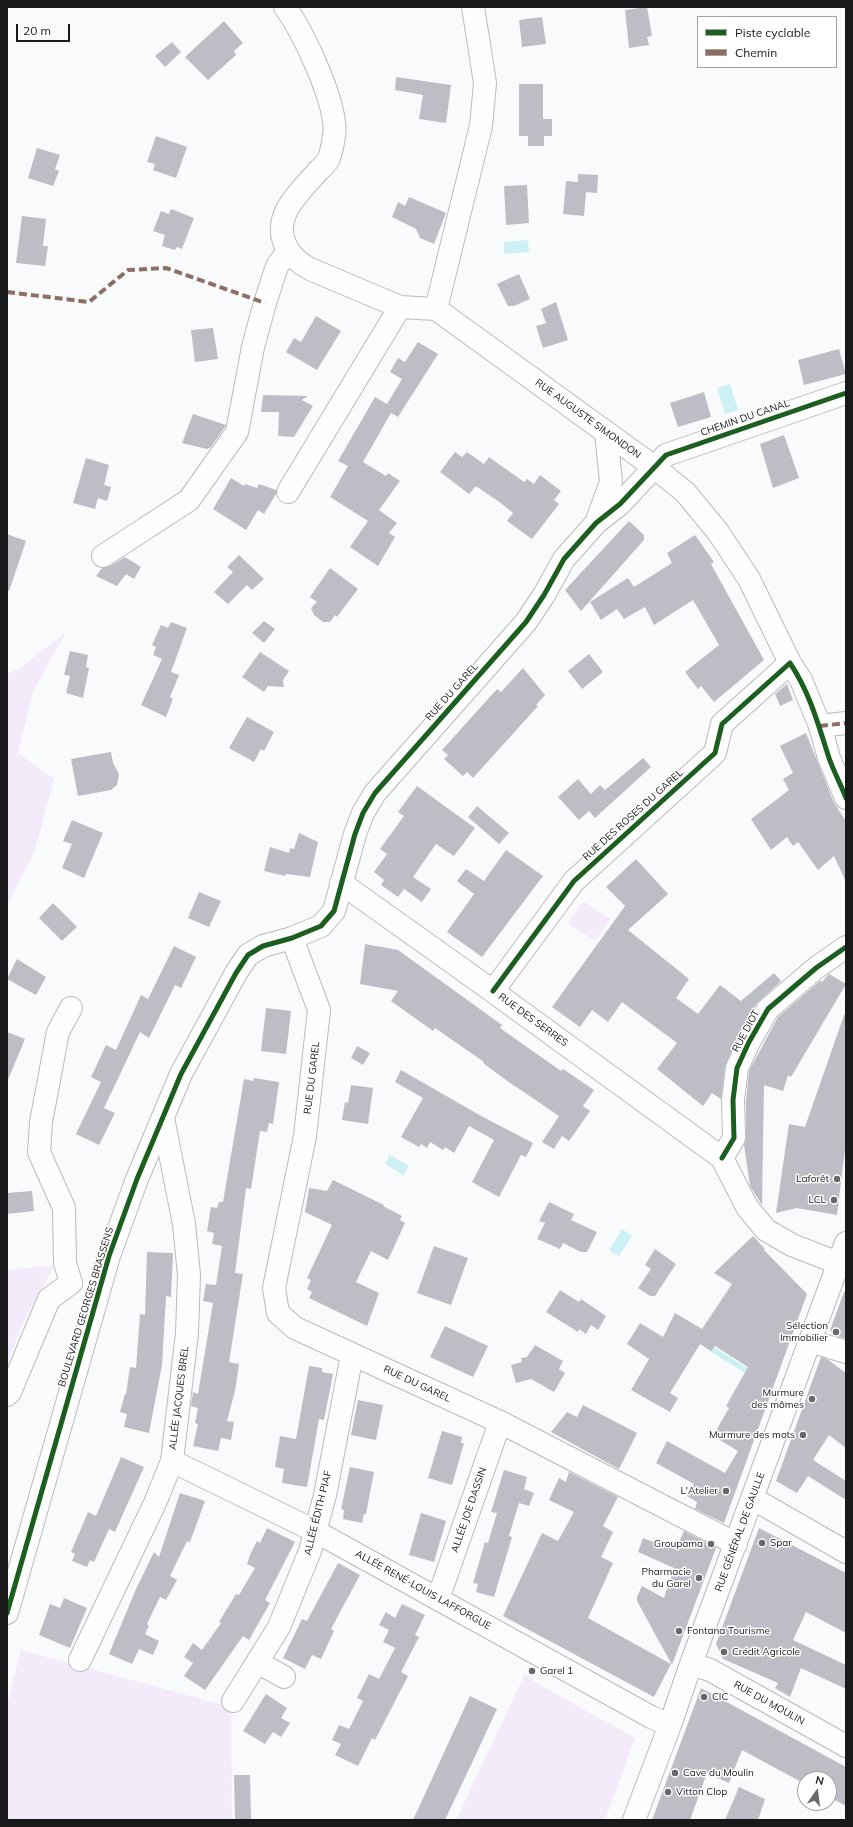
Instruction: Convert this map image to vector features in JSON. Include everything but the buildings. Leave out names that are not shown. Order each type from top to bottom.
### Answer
[{"type":"street","points":[[285,7],[296,22],[324,86],[332,110],[335,135],[328,160],[287,208],[282,223],[282,237],[288,251],[297,262],[310,269],[400,307],[436,309],[481,126],[485,83],[473,7]]},
{"type":"street","points":[[103,556],[189,500],[237,432],[253,346],[265,303],[277,266],[288,251]]},
{"type":"street","points":[[288,492],[400,307]]},
{"type":"street","name":"RUE AUGUSTE SIMONDON","points":[[436,309],[654,467],[685,492],[718,532],[749,579],[790,663],[801,680],[820,726],[830,758],[846,798]]},
{"type":"street","name":"CHEMIN DU CANAL","points":[[654,467],[666,455],[846,393]]},
{"type":"street","points":[[596,523],[611,482],[606,432]]},
{"type":"street","points":[[611,482],[632,466],[654,467]]},
{"type":"street","name":"RUE DU GAREL","points":[[654,467],[620,504],[596,523],[564,559],[544,595],[518,631],[375,793],[363,813],[355,834],[334,911],[322,926],[292,938],[320,1010],[305,1136],[274,1288],[278,1313],[295,1328],[500,1422],[736,1544]]},
{"type":"street","name":"RUE DES ROSES DU GAREL","points":[[493,991],[574,881],[715,753],[722,724],[790,663]]},
{"type":"street","points":[[820,726],[846,723]]},
{"type":"street","name":"RUE DES SERRES","points":[[341,883],[493,991],[722,1158]]},
{"type":"street","name":"BOULEVARD GEORGES BRASSENS","points":[[7,1613],[109,1256],[181,1074],[236,973],[248,955],[263,946],[292,938]]},
{"type":"street","name":"RUE DIOT","points":[[722,1158],[734,1138],[733,1100],[737,1068],[749,1042],[768,1009],[816,968],[846,947]]},
{"type":"street","points":[[71,1008],[58,1032],[56,1039],[40,1122],[39,1152],[64,1208],[65,1263],[71,1283],[97,1295]]},
{"type":"street","name":"ALLÉE JACQUES BREL","points":[[80,1660],[156,1504],[172,1461],[187,1332],[189,1275],[184,1224],[163,1118]]},
{"type":"street","points":[[722,1158],[747,1208],[766,1230],[792,1245],[838,1263]]},
{"type":"street","name":"RUE GÉNÉRAL DE GAULLE","points":[[634,1820],[846,1243]]},
{"type":"street","points":[[7,1395],[10,1392],[49,1299],[71,1283]]},
{"type":"street","points":[[810,1341],[846,1352]]},
{"type":"street","name":"ALLÉE ÉDITH PIAF","points":[[233,1700],[279,1627],[310,1551],[325,1495],[352,1355]]},
{"type":"street","name":"ALLÉE JOE DASSIN","points":[[438,1599],[500,1422]]},
{"type":"street","name":"ALLÉE RENÉ-LOUIS LAFFORGUE","points":[[172,1461],[315,1531],[651,1717],[670,1725]]},
{"type":"street","points":[[752,1498],[846,1552]]},
{"type":"street","points":[[257,1662],[284,1677]]},
{"type":"street","name":"RUE DU MOULIN","points":[[691,1664],[710,1670],[846,1746]]},
{"type":"shaded area","points":[[66,632],[33,691],[18,753],[54,779],[34,853],[7,905],[7,674],[20,668]]},
{"type":"shaded area","points":[[583,901],[610,919],[595,941],[568,923]]},
{"type":"shaded area","points":[[55,1265],[25,1318],[7,1363],[7,1270]]},
{"type":"shaded area","points":[[21,1650],[231,1707],[232,1820],[7,1820],[7,1705]]},
{"type":"shaded area","points":[[525,1674],[534,1678],[533,1681],[635,1738],[605,1820],[456,1820]]},
{"type":"water","points":[[528,240],[529,252],[504,254],[504,242]]},
{"type":"water","points":[[730,384],[738,410],[725,414],[717,388]]},
{"type":"water","points":[[390,1155],[409,1166],[403,1175],[385,1164]]},
{"type":"water","points":[[622,1229],[632,1236],[619,1256],[609,1250]]},
{"type":"waterway","points":[[713,1350],[752,1374]]},
{"type":"marked path","points":[[7,292],[89,302],[128,270],[166,268],[265,303]]},
{"type":"marked path","points":[[820,726],[846,723]]},
{"type":"cycle path","points":[[7,1613],[109,1256],[137,1179],[181,1074],[236,973],[248,955],[263,946],[292,938],[321,926],[334,911],[355,834],[363,813],[375,793],[526,622],[544,595],[564,559],[596,523],[620,504],[666,455],[846,393]]},
{"type":"cycle path","points":[[493,991],[574,881],[715,753],[722,724],[790,663],[808,697],[829,758],[846,798]]},
{"type":"cycle path","points":[[722,1158],[734,1138],[733,1100],[737,1068],[749,1042],[768,1009],[816,968],[846,947]]},
{"type":"place","name":"Laforêt","points":[[837,1179]]},
{"type":"place","name":"LCL","points":[[834,1200]]},
{"type":"place","name":"Sélection Immobilier","points":[[836,1332]]},
{"type":"place","name":"Murmure des mômes","points":[[812,1399]]},
{"type":"place","name":"Murmure des mots","points":[[803,1435]]},
{"type":"place","name":"L'Atelier","points":[[726,1491]]},
{"type":"place","name":"Spar","points":[[762,1543]]},
{"type":"place","name":"Groupama","points":[[711,1544]]},
{"type":"place","name":"Pharmacie du Garel","points":[[699,1578]]},
{"type":"place","name":"Fontana Tourisme","points":[[679,1631]]},
{"type":"place","name":"Crédit Agricole","points":[[724,1652]]},
{"type":"place","name":"Garel 1","points":[[532,1671]]},
{"type":"place","name":"CIC","points":[[704,1697]]},
{"type":"place","name":"Cave du Moulin","points":[[675,1773]]},
{"type":"place","name":"Vitton Clop","points":[[668,1792]]}]
